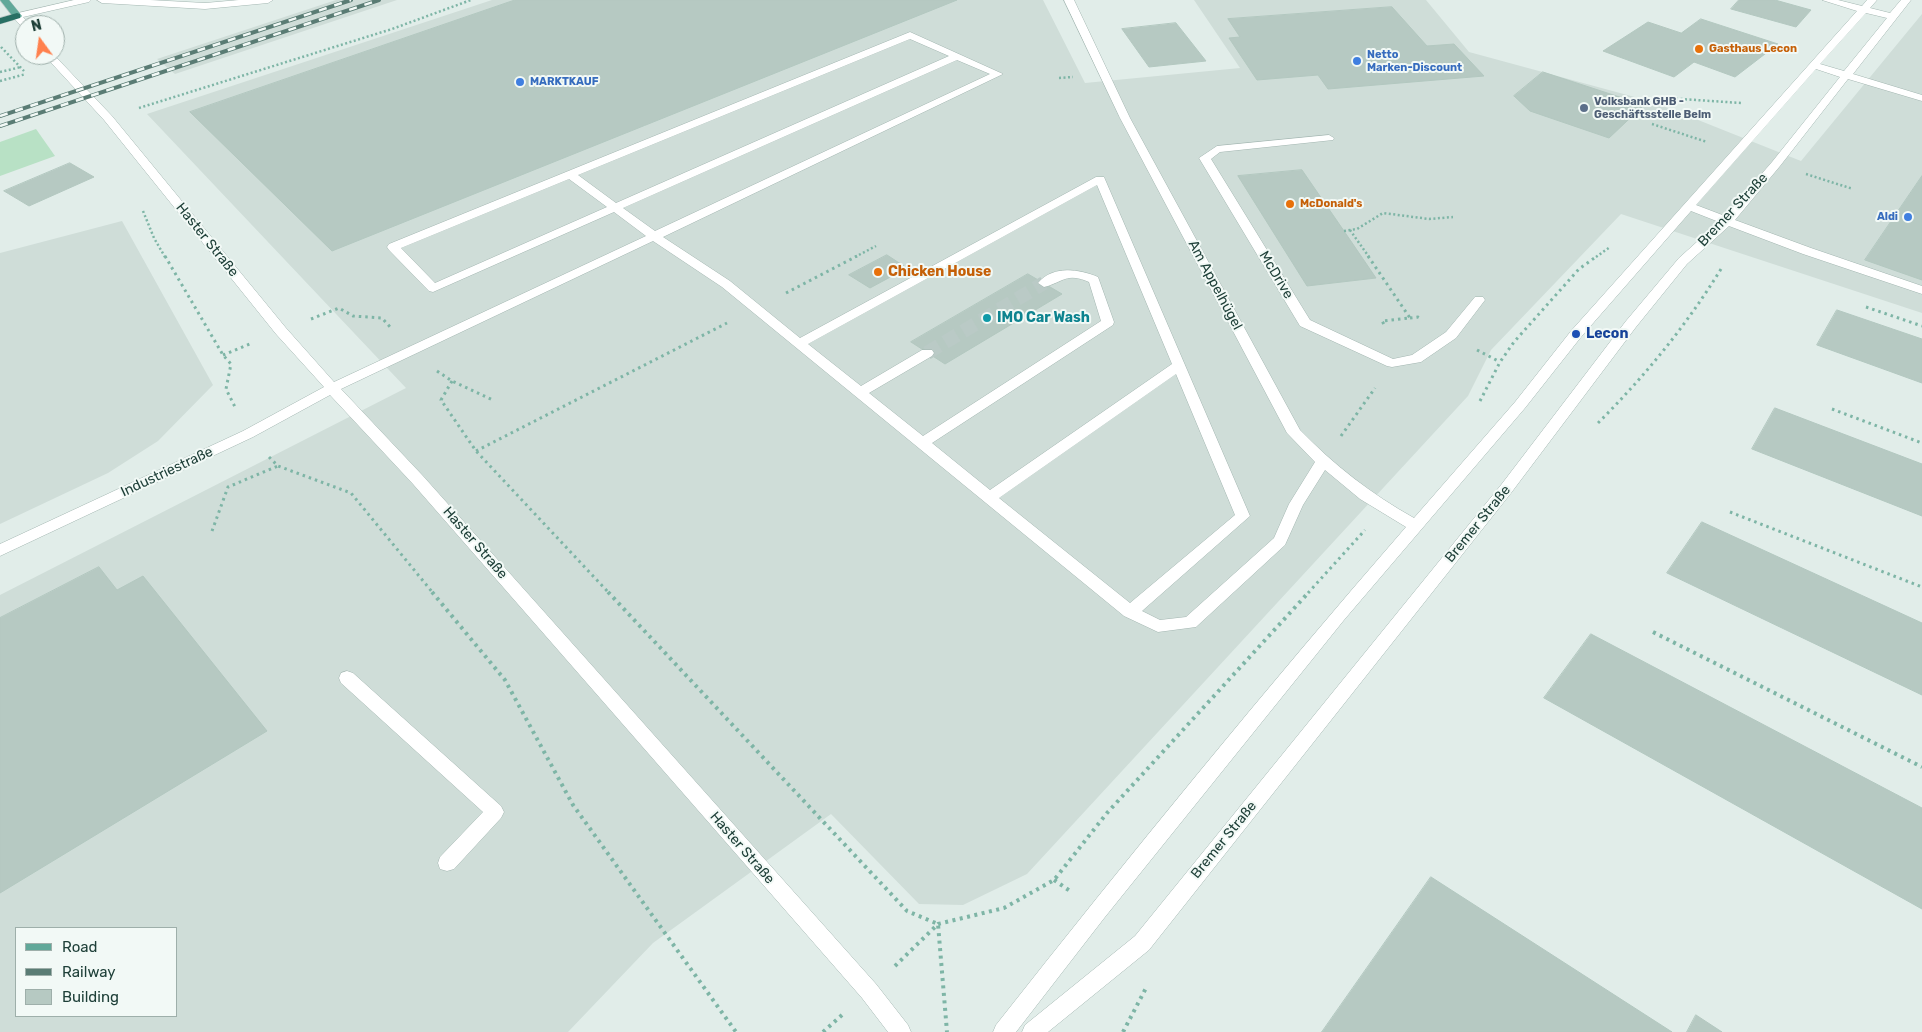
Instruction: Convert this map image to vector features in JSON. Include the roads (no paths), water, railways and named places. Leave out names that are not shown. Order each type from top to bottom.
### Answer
[{"type":"highway","points":[[0,21],[15,17]]},
{"type":"main road","points":[[4,0],[16,15]]},
{"type":"street","points":[[21,15],[86,0]]},
{"type":"street","points":[[102,0],[205,6],[268,0]]},
{"type":"street","name":"Am Appelhügel","points":[[1068,0],[1125,118],[1294,433],[1322,462],[1384,509],[1414,526]]},
{"type":"street","points":[[1827,0],[1893,17]]},
{"type":"street","points":[[1003,1032],[1098,911],[1338,616],[1520,405],[1576,334],[1872,0]]},
{"type":"street","name":"Bremer Straße","points":[[1032,1032],[1142,943],[1506,489],[1631,324],[1683,261],[1727,221],[1776,164],[1906,0]]},
{"type":"street","points":[[910,35],[957,56],[433,288],[392,247],[910,35]]},
{"type":"street","name":"Industriestraße","points":[[0,550],[248,434],[332,388],[998,74],[957,56]]},
{"type":"street","name":"Haster Straße","points":[[58,65],[108,118],[281,331],[418,480],[862,984],[901,1032]]},
{"type":"street","points":[[1815,66],[1922,98]]},
{"type":"street","name":"McDrive","points":[[1329,138],[1217,149],[1205,158],[1305,323],[1392,363],[1416,360],[1451,335],[1479,300]]},
{"type":"street","points":[[570,174],[655,237],[726,284],[1130,612],[1158,626],[1190,623],[1280,541],[1296,504],[1322,462]]},
{"type":"street","points":[[799,344],[1100,179],[1243,516],[1130,612]]},
{"type":"street","points":[[1688,206],[1922,290]]},
{"type":"street","points":[[922,443],[1108,322],[1094,280],[1077,272],[1058,276],[1044,283]]},
{"type":"street","points":[[860,393],[927,353]]},
{"type":"street","points":[[989,498],[1180,365]]},
{"type":"street","points":[[348,678],[495,812],[447,864]]},
{"type":"tunnel","points":[[927,353],[1044,283]]},
{"type":"railway","points":[[0,116],[351,0]]},
{"type":"railway","points":[[0,126],[379,0]]},
{"type":"place","name":"Gasthaus Lecon","points":[[1699,49]]},
{"type":"place","name":"Netto Marken-Discount","points":[[1357,61]]},
{"type":"place","name":"MARKTKAUF","points":[[520,82]]},
{"type":"place","name":"Volksbank GHB - Geschäftsstelle Belm","points":[[1584,108]]},
{"type":"place","name":"McDonald's","points":[[1290,204]]},
{"type":"place","name":"Aldi","points":[[1908,217]]},
{"type":"place","name":"Chicken House","points":[[878,272]]},
{"type":"place","name":"IMO Car Wash","points":[[987,318]]},
{"type":"place","name":"Lecon","points":[[1576,334]]}]
